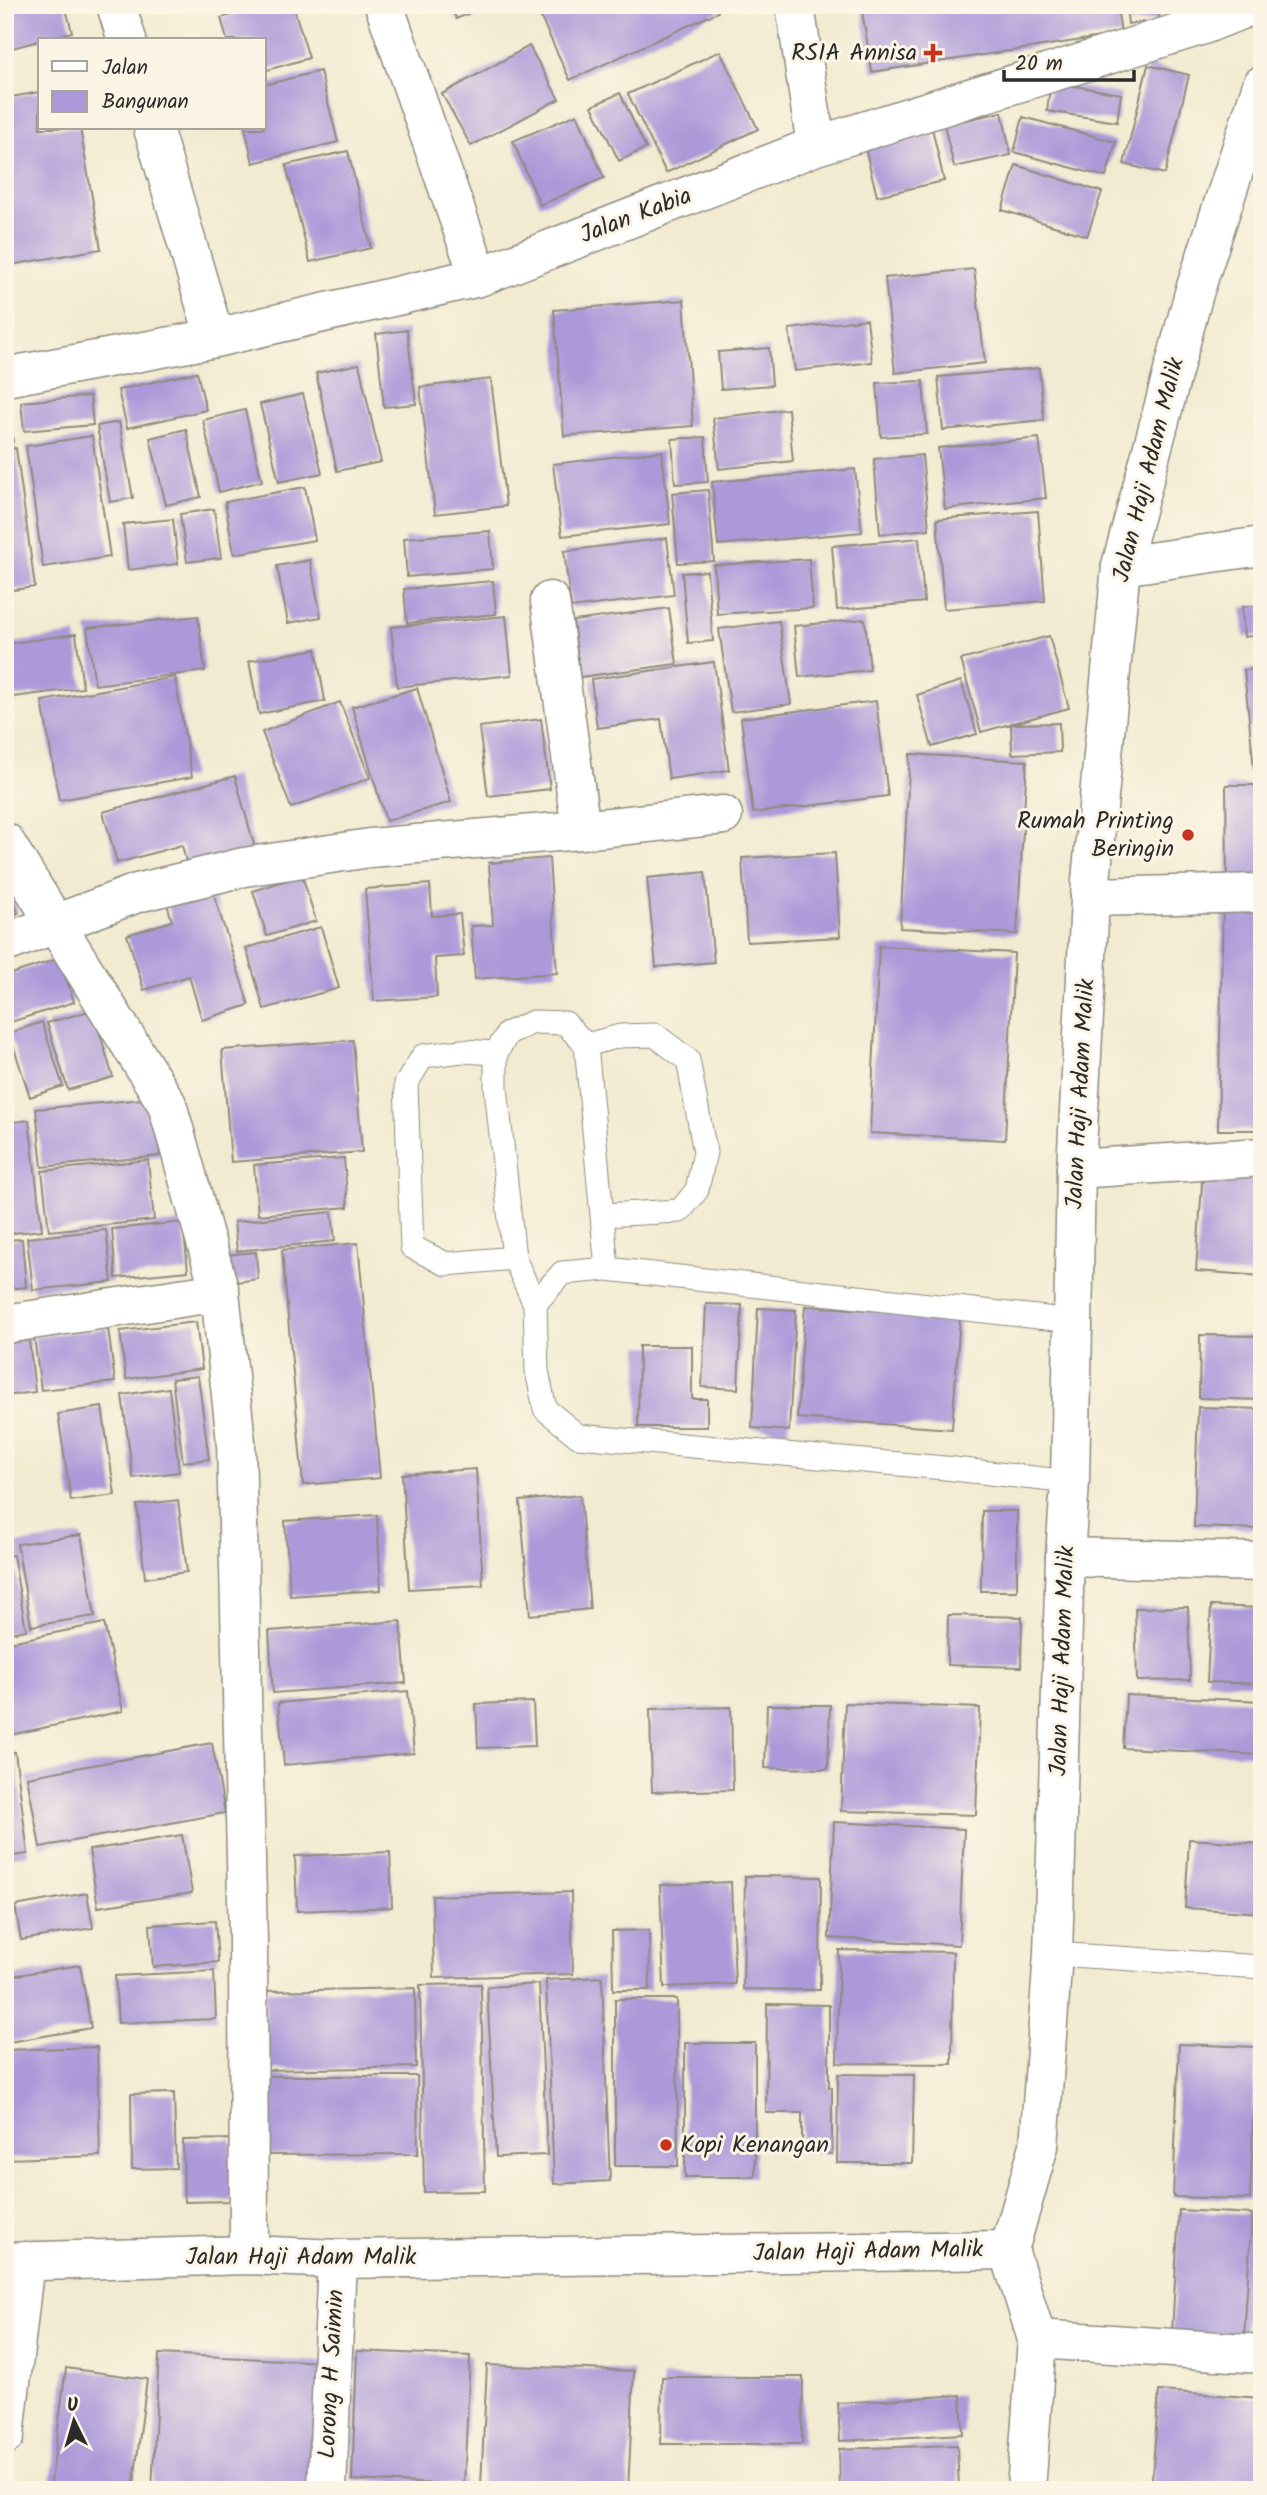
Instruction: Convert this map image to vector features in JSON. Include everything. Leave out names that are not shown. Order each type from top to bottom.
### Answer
[{"type":"street","points":[[116,5],[126,38]]},
{"type":"street","points":[[384,5],[479,277]]},
{"type":"street","points":[[796,5],[816,146]]},
{"type":"street","name":"Jalan Kabia","points":[[5,377],[215,338],[479,277],[816,146],[1203,25],[1253,5]]},
{"type":"street","name":"Jalan Haji Adam Malik","points":[[15,2262],[249,2255],[337,2259],[1009,2250],[1039,2146],[1053,1954],[1065,1557],[1070,1482],[1076,1169],[1090,897],[1121,566],[1194,293],[1262,85]]},
{"type":"street","points":[[154,130],[215,338]]},
{"type":"street","points":[[1121,566],[1262,547]]},
{"type":"street","points":[[550,601],[581,831]]},
{"type":"street","points":[[5,943],[136,893],[244,867],[370,848],[581,831],[723,815]]},
{"type":"street","points":[[5,842],[167,1104],[220,1292],[236,1442],[248,1941],[249,2255]]},
{"type":"street","points":[[1090,897],[1262,893]]},
{"type":"street","points":[[1076,1169],[1262,1157]]},
{"type":"street","points":[[5,1324],[220,1292]]},
{"type":"street","points":[[1065,1557],[1262,1562]]},
{"type":"street","points":[[1009,2250],[1037,2339],[1026,2490]]},
{"type":"street","name":"Lorong H Saimin","points":[[327,2490],[337,2259]]},
{"type":"street","points":[[5,2435],[15,2262]]},
{"type":"street","points":[[1037,2339],[1262,2354]]},
{"type":"lane","points":[[607,1269],[586,1045],[565,1023],[533,1022],[508,1033],[496,1053],[495,1087],[514,1258],[535,1304],[537,1371],[545,1409],[578,1436],[945,1468],[1070,1482]]},
{"type":"lane","points":[[586,1045],[620,1036],[655,1035],[688,1060],[705,1152],[697,1190],[680,1211],[601,1215]]},
{"type":"lane","points":[[496,1053],[462,1051],[423,1056],[406,1084],[412,1247],[446,1264],[514,1258]]},
{"type":"lane","points":[[535,1304],[562,1273],[607,1269],[1073,1321]]},
{"type":"lane","points":[[1053,1954],[1262,1967]]},
{"type":"building","points":[[5,5],[65,5],[72,32],[38,38],[38,41],[5,50]]},
{"type":"building","points":[[265,5],[293,5],[309,58],[266,70],[266,38],[226,38],[221,18]]},
{"type":"building","points":[[451,5],[489,5],[456,19]]},
{"type":"building","points":[[535,5],[715,5],[718,12],[570,80]]},
{"type":"building","name":"RSIA Annisa","points":[[861,5],[1117,5],[1121,34],[872,72]]},
{"type":"building","points":[[1126,5],[1158,5],[1159,20],[1128,24]]},
{"type":"building","points":[[529,46],[559,99],[471,146],[442,94]]},
{"type":"building","points":[[720,51],[758,129],[666,173],[628,94]]},
{"type":"building","points":[[1148,65],[1189,75],[1165,174],[1124,164]]},
{"type":"building","points":[[320,71],[338,142],[253,163],[245,130],[266,130],[266,84]]},
{"type":"building","points":[[1051,82],[1121,94],[1117,122],[1047,111]]},
{"type":"building","points":[[38,92],[38,130],[80,130],[101,249],[5,266],[5,98]]},
{"type":"building","points":[[620,93],[646,148],[619,161],[592,106]]},
{"type":"building","points":[[1002,112],[1011,155],[954,167],[944,125]]},
{"type":"building","points":[[577,114],[604,178],[540,205],[513,141]]},
{"type":"building","points":[[1023,117],[1116,142],[1106,177],[1014,152]]},
{"type":"building","points":[[932,128],[944,181],[877,196],[864,144]]},
{"type":"building","points":[[348,151],[371,248],[310,262],[286,165]]},
{"type":"building","points":[[1016,165],[1102,192],[1087,236],[1002,210]]},
{"type":"building","points":[[974,269],[985,363],[895,373],[885,278]]},
{"type":"building","points":[[684,300],[693,426],[564,436],[554,310]]},
{"type":"building","points":[[867,319],[872,362],[795,371],[789,329]]},
{"type":"building","points":[[407,330],[416,404],[384,407],[376,334]]},
{"type":"building","points":[[769,348],[772,385],[721,389],[718,352]]},
{"type":"building","points":[[359,364],[381,462],[337,471],[316,373]]},
{"type":"building","points":[[1039,368],[1044,420],[943,430],[938,377]]},
{"type":"building","points":[[197,372],[206,410],[127,428],[118,390]]},
{"type":"building","points":[[491,379],[506,506],[435,514],[420,387]]},
{"type":"building","points":[[923,381],[927,434],[881,437],[877,383]]},
{"type":"building","points":[[303,394],[322,473],[279,482],[260,404]]},
{"type":"building","points":[[90,396],[93,425],[24,431],[21,402]]},
{"type":"building","points":[[5,406],[8,406],[13,442],[5,443]]},
{"type":"building","points":[[788,409],[793,461],[719,469],[713,418]]},
{"type":"building","points":[[245,410],[262,481],[219,492],[203,420]]},
{"type":"building","points":[[119,422],[133,498],[110,502],[97,426]]},
{"type":"building","points":[[186,429],[201,497],[166,505],[150,438]]},
{"type":"building","points":[[92,436],[110,557],[43,567],[26,446]]},
{"type":"building","points":[[705,437],[708,482],[675,484],[672,439]]},
{"type":"building","points":[[1039,438],[1046,498],[945,509],[938,448]]},
{"type":"building","points":[[16,448],[35,587],[5,591],[5,449]]},
{"type":"building","points":[[662,451],[670,524],[562,536],[553,464]]},
{"type":"building","points":[[922,455],[929,529],[880,534],[874,459]]},
{"type":"building","points":[[855,469],[862,532],[718,545],[712,482]]},
{"type":"building","points":[[305,487],[315,540],[234,554],[225,502]]},
{"type":"building","points":[[708,490],[714,561],[678,563],[672,493]]},
{"type":"building","points":[[214,509],[221,558],[187,562],[180,514]]},
{"type":"building","points":[[1038,511],[1045,601],[944,609],[937,519]]},
{"type":"building","points":[[173,519],[178,564],[128,570],[123,524]]},
{"type":"building","points":[[490,531],[493,569],[407,577],[404,538]]},
{"type":"building","points":[[667,538],[674,595],[571,608],[564,551]]},
{"type":"building","points":[[919,538],[924,602],[837,610],[832,546]]},
{"type":"building","points":[[809,559],[813,608],[717,614],[714,565]]},
{"type":"building","points":[[310,560],[321,617],[288,623],[277,566]]},
{"type":"building","points":[[707,571],[713,641],[688,643],[682,573]]},
{"type":"building","points":[[493,581],[496,614],[407,623],[404,589]]},
{"type":"building","points":[[1262,605],[1262,635],[1244,637],[1242,607]]},
{"type":"building","points":[[669,608],[677,664],[580,677],[573,621]]},
{"type":"building","points":[[198,616],[205,671],[95,685],[87,628]]},
{"type":"building","points":[[506,616],[512,675],[397,687],[391,627]]},
{"type":"building","points":[[865,619],[870,670],[799,677],[794,626]]},
{"type":"building","points":[[779,621],[791,704],[731,712],[719,629]]},
{"type":"building","points":[[76,634],[83,688],[5,698],[5,644]]},
{"type":"building","points":[[1049,636],[1069,708],[981,732],[961,660]]},
{"type":"building","points":[[316,649],[325,701],[259,714],[249,661]]},
{"type":"building","points":[[714,662],[729,770],[669,779],[661,719],[597,728],[591,679]]},
{"type":"building","points":[[1262,668],[1262,769],[1254,769],[1244,670]]},
{"type":"building","points":[[175,677],[192,777],[59,800],[42,701]]},
{"type":"building","points":[[961,681],[977,734],[932,747],[917,695]]},
{"type":"building","points":[[417,688],[451,802],[386,821],[352,707]]},
{"type":"building","points":[[876,701],[888,796],[753,813],[741,718]]},
{"type":"building","points":[[340,702],[370,778],[291,808],[262,732]]},
{"type":"building","points":[[541,719],[550,789],[488,796],[479,727]]},
{"type":"building","points":[[1059,723],[1060,752],[1012,754],[1011,724]]},
{"type":"building","points":[[910,754],[1027,761],[1017,934],[900,928]]},
{"type":"building","points":[[235,776],[256,852],[188,870],[182,845],[117,863],[103,812]]},
{"type":"building","points":[[1226,785],[1262,785],[1262,878],[1227,879]]},
{"type":"building","points":[[835,853],[840,937],[747,942],[742,858]]},
{"type":"building","points":[[549,858],[557,973],[475,979],[471,926],[493,925],[489,863]]},
{"type":"building","points":[[5,866],[18,913],[5,917]]},
{"type":"building","points":[[705,872],[714,962],[656,967],[647,878]]},
{"type":"building","points":[[302,875],[316,921],[267,936],[253,891]]},
{"type":"building","points":[[210,883],[249,1005],[202,1020],[189,976],[144,990],[127,935],[172,921],[165,897]]},
{"type":"building","points":[[430,884],[432,916],[460,914],[464,956],[435,958],[437,997],[374,1001],[365,889]]},
{"type":"building","points":[[1223,896],[1262,896],[1262,1130],[1218,1130]]},
{"type":"building","points":[[321,927],[339,988],[264,1009],[246,948]]},
{"type":"building","points":[[879,946],[1014,953],[1005,1140],[870,1133]]},
{"type":"building","points":[[60,958],[74,1002],[11,1022],[5,1006],[5,976]]},
{"type":"building","points":[[93,1010],[113,1077],[68,1090],[47,1023]]},
{"type":"building","points":[[42,1022],[63,1086],[30,1097],[9,1033]]},
{"type":"building","points":[[353,1040],[362,1152],[231,1162],[222,1050]]},
{"type":"building","points":[[154,1098],[160,1156],[42,1167],[36,1109]]},
{"type":"building","points":[[29,1120],[42,1230],[5,1234],[5,1123]]},
{"type":"building","points":[[344,1158],[348,1207],[258,1215],[254,1165]]},
{"type":"building","points":[[148,1160],[154,1220],[49,1231],[42,1171]]},
{"type":"building","points":[[1203,1169],[1262,1173],[1262,1276],[1196,1271]]},
{"type":"building","points":[[332,1212],[335,1241],[237,1251],[234,1222]]},
{"type":"building","points":[[183,1222],[188,1271],[116,1278],[112,1229]]},
{"type":"building","points":[[106,1230],[112,1282],[33,1290],[27,1238]]},
{"type":"building","points":[[22,1239],[26,1287],[5,1289],[5,1240]]},
{"type":"building","points":[[358,1243],[380,1478],[303,1485],[282,1250]]},
{"type":"building","points":[[256,1252],[258,1279],[229,1283],[226,1255]]},
{"type":"building","points":[[706,1304],[742,1305],[738,1389],[702,1387]]},
{"type":"building","points":[[805,1306],[960,1316],[952,1429],[797,1418]]},
{"type":"building","points":[[758,1308],[796,1310],[789,1431],[752,1428]]},
{"type":"building","points":[[196,1322],[202,1369],[126,1379],[120,1331]]},
{"type":"building","points":[[108,1328],[115,1382],[41,1390],[34,1337]]},
{"type":"building","points":[[28,1331],[35,1392],[5,1396],[5,1334]]},
{"type":"building","points":[[1200,1335],[1262,1336],[1262,1400],[1199,1398]]},
{"type":"building","points":[[639,1346],[692,1346],[692,1399],[707,1399],[707,1427],[638,1427]]},
{"type":"building","points":[[198,1376],[209,1459],[183,1462],[172,1379]]},
{"type":"building","points":[[169,1388],[179,1472],[133,1478],[122,1395]]},
{"type":"building","points":[[102,1407],[115,1495],[71,1501],[58,1414]]},
{"type":"building","points":[[1198,1407],[1262,1409],[1262,1529],[1194,1527]]},
{"type":"building","points":[[476,1469],[483,1585],[409,1589],[402,1474]]},
{"type":"building","points":[[580,1495],[590,1609],[530,1615],[520,1501]]},
{"type":"building","points":[[178,1500],[187,1572],[145,1578],[137,1505]]},
{"type":"building","points":[[982,1511],[1017,1511],[1017,1591],[981,1591]]},
{"type":"building","points":[[377,1515],[381,1590],[290,1596],[285,1521]]},
{"type":"building","points":[[81,1535],[95,1616],[31,1626],[17,1544]]},
{"type":"building","points":[[13,1555],[26,1630],[5,1634],[5,1556]]},
{"type":"building","points":[[1211,1606],[1262,1608],[1262,1684],[1207,1682]]},
{"type":"building","points":[[1188,1607],[1190,1680],[1137,1681],[1135,1608]]},
{"type":"building","points":[[948,1615],[1022,1617],[1021,1667],[947,1665]]},
{"type":"building","points":[[401,1621],[406,1683],[273,1693],[269,1631]]},
{"type":"building","points":[[104,1623],[123,1711],[5,1736],[5,1643]]},
{"type":"building","points":[[408,1691],[414,1753],[284,1765],[278,1703]]},
{"type":"building","points":[[1126,1695],[1262,1701],[1262,1755],[1123,1748]]},
{"type":"building","points":[[533,1702],[535,1746],[478,1748],[476,1704]]},
{"type":"building","points":[[845,1703],[980,1708],[976,1815],[841,1811]]},
{"type":"building","points":[[767,1705],[830,1705],[828,1769],[765,1768]]},
{"type":"building","points":[[731,1707],[733,1790],[652,1792],[650,1709]]},
{"type":"building","points":[[212,1743],[225,1813],[40,1847],[27,1777]]},
{"type":"building","points":[[15,1752],[28,1854],[5,1857],[5,1753]]},
{"type":"building","points":[[834,1822],[964,1829],[959,1945],[829,1938]]},
{"type":"building","points":[[182,1835],[192,1893],[98,1907],[89,1850]]},
{"type":"building","points":[[1189,1839],[1262,1844],[1262,1913],[1185,1908]]},
{"type":"building","points":[[390,1852],[392,1907],[297,1911],[295,1856]]},
{"type":"building","points":[[745,1876],[821,1877],[820,1990],[743,1989]]},
{"type":"building","points":[[731,1882],[735,1984],[664,1987],[660,1885]]},
{"type":"building","points":[[571,1892],[573,1974],[434,1978],[432,1896]]},
{"type":"building","points":[[87,1893],[93,1928],[21,1940],[15,1906]]},
{"type":"building","points":[[215,1921],[218,1962],[153,1967],[150,1925]]},
{"type":"building","points":[[649,1930],[650,1990],[613,1990],[612,1931]]},
{"type":"building","points":[[839,1950],[953,1952],[952,2064],[837,2063]]},
{"type":"building","points":[[80,1965],[91,2028],[9,2042],[5,2022],[5,1977]]},
{"type":"building","points":[[214,1971],[216,2019],[118,2023],[115,1976]]},
{"type":"building","points":[[602,1977],[610,2181],[554,2184],[546,1980]]},
{"type":"building","points":[[481,1984],[485,2191],[424,2192],[420,1985]]},
{"type":"building","points":[[539,1984],[547,2155],[496,2157],[487,1987]]},
{"type":"building","points":[[415,1988],[416,2067],[266,2070],[265,1991]]},
{"type":"building","points":[[615,1999],[677,1999],[678,2166],[615,2166]]},
{"type":"building","points":[[767,2004],[829,2005],[832,2154],[802,2153],[802,2113],[766,2113]]},
{"type":"building","points":[[685,2043],[755,2043],[755,2177],[685,2177]]},
{"type":"building","points":[[1179,2044],[1256,2047],[1250,2199],[1173,2197]]},
{"type":"building","points":[[97,2047],[100,2156],[5,2159],[5,2050]]},
{"type":"building","points":[[838,2074],[914,2075],[912,2163],[837,2163]]},
{"type":"building","points":[[257,2076],[417,2076],[418,2154],[257,2155]]},
{"type":"building","points":[[174,2093],[176,2168],[132,2169],[131,2094]]},
{"type":"building","points":[[231,2139],[232,2201],[184,2202],[183,2140]]},
{"type":"building","points":[[1179,2210],[1252,2214],[1244,2337],[1172,2332]]},
{"type":"building","points":[[357,2351],[470,2356],[464,2485],[352,2480]]},
{"type":"building","points":[[159,2354],[325,2362],[318,2490],[152,2490]]},
{"type":"building","points":[[487,2365],[634,2371],[628,2490],[481,2485]]},
{"type":"building","points":[[66,2368],[147,2379],[133,2490],[50,2490]]},
{"type":"building","points":[[662,2377],[803,2377],[802,2444],[661,2444]]},
{"type":"building","points":[[1159,2391],[1262,2398],[1259,2490],[1151,2490]]},
{"type":"building","points":[[961,2395],[963,2434],[840,2441],[838,2403]]},
{"type":"building","points":[[957,2445],[959,2490],[840,2490],[839,2449]]},
{"type":"place","name":"RSIA Annisa","points":[[933,53]]},
{"type":"place","name":"Rumah Printing Beringin","points":[[1188,835]]},
{"type":"place","name":"Kopi Kenangan","points":[[666,2145]]}]
